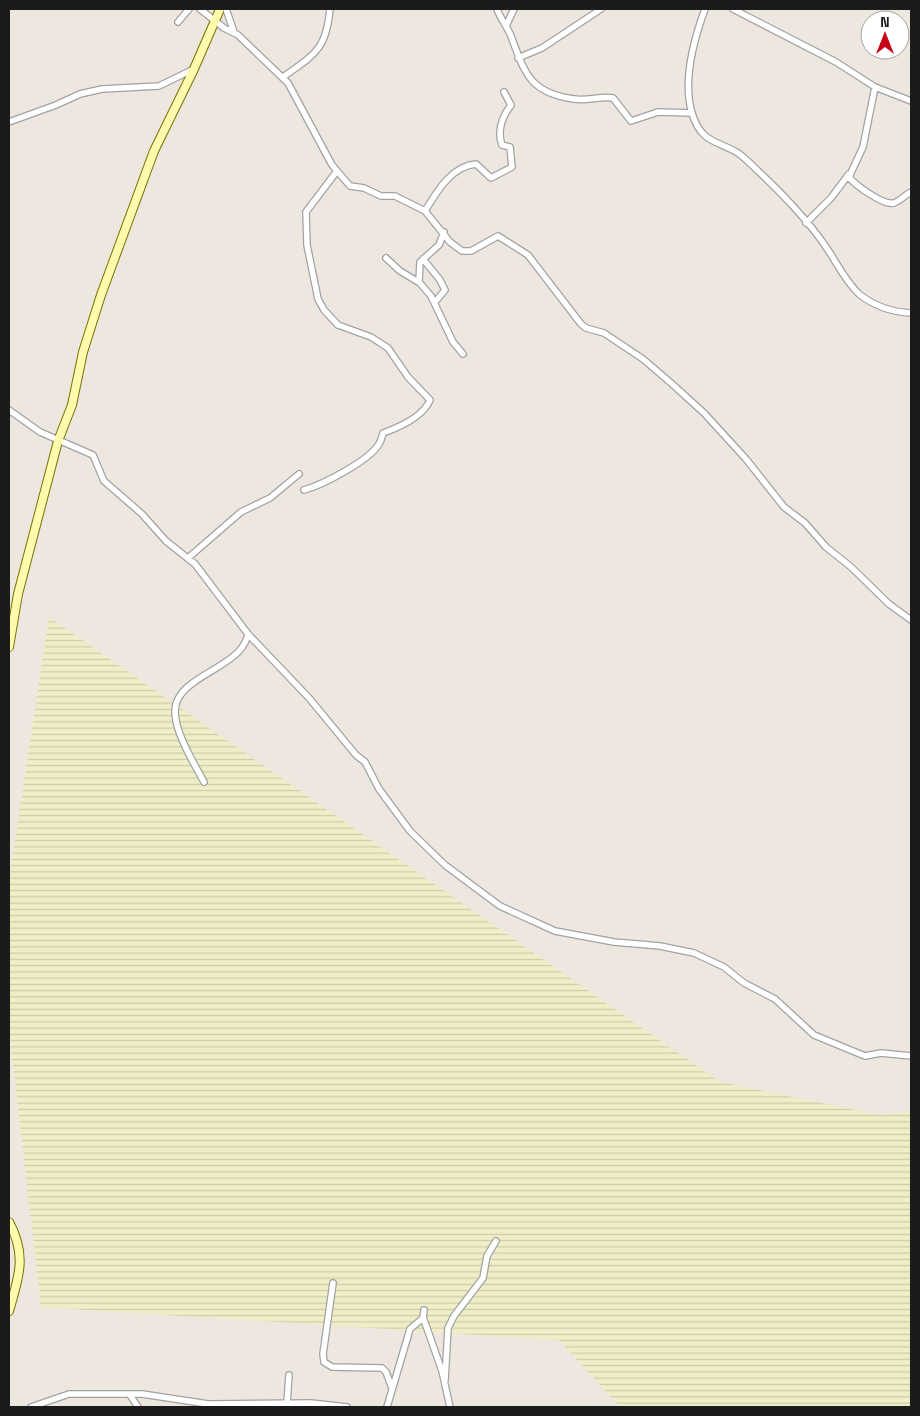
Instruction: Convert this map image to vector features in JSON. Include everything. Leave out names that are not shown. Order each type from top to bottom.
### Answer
[{"type":"main road","points":[[9,647],[18,594],[58,442],[72,404],[92,323],[146,170],[220,9]]},
{"type":"main road","points":[[9,1222],[18,1240],[21,1259],[9,1311]]},
{"type":"street","points":[[178,22],[189,9]]},
{"type":"street","points":[[200,9],[234,32],[282,77],[297,96],[323,149],[337,171],[350,186],[364,188],[381,196],[395,196],[425,211],[444,232],[450,242],[462,251],[471,251],[498,236],[524,252],[584,327],[604,333],[643,359],[672,383],[718,428],[784,507],[805,523],[826,547],[851,567],[889,604],[911,620]]},
{"type":"street","points":[[226,9],[234,32]]},
{"type":"street","points":[[282,77],[304,61],[321,45],[328,30],[330,9]]},
{"type":"street","points":[[497,9],[506,26],[518,58],[530,80],[541,89],[576,100],[613,98],[629,121],[658,112],[692,113]]},
{"type":"street","points":[[506,26],[514,9]]},
{"type":"street","points":[[518,58],[542,48],[601,9]]},
{"type":"street","points":[[705,9],[692,50],[689,94],[692,113],[706,137],[740,154],[760,172],[820,238],[857,292],[878,306],[901,313],[911,313]]},
{"type":"street","points":[[736,9],[836,62],[875,87],[911,101]]},
{"type":"street","points":[[9,122],[50,108],[80,94],[102,89],[159,86],[194,68]]},
{"type":"street","points":[[806,222],[831,198],[850,174],[863,147],[875,87]]},
{"type":"street","points":[[425,211],[439,187],[465,167],[476,164],[491,178],[512,167],[510,148],[502,145],[500,140],[500,123],[510,105],[504,92]]},
{"type":"street","points":[[304,490],[320,486],[360,463],[377,447],[383,433],[398,429],[418,415],[430,400],[409,379],[388,348],[371,337],[339,326],[324,310],[318,299],[307,245],[306,212],[337,171]]},
{"type":"street","points":[[850,174],[854,182],[883,202],[895,202],[911,192]]},
{"type":"street","points":[[420,283],[420,262],[439,245],[444,232]]},
{"type":"street","points":[[386,258],[400,271],[420,283],[435,302],[453,342],[463,354]]},
{"type":"street","points":[[423,259],[444,290],[435,302]]},
{"type":"street","points":[[9,410],[58,442],[94,455],[104,481],[142,514],[166,541],[188,558],[248,634],[309,698],[363,761],[389,804],[410,831],[445,865],[500,906],[556,931],[614,942],[660,946],[694,953],[724,967],[744,983],[775,1000],[814,1035],[865,1056],[882,1053],[911,1056]]},
{"type":"street","points":[[188,558],[236,517],[270,498],[298,474]]},
{"type":"street","points":[[204,782],[184,743],[176,720],[176,704],[185,690],[239,652],[247,641],[248,634]]},
{"type":"street","points":[[445,1380],[448,1328],[454,1316],[483,1278],[488,1256],[496,1241]]},
{"type":"street","points":[[333,1283],[323,1354],[324,1362],[329,1366],[382,1368],[386,1372],[392,1388]]},
{"type":"street","points":[[387,1407],[410,1329],[424,1314],[445,1380],[450,1407]]},
{"type":"street","points":[[287,1403],[289,1375]]},
{"type":"street","points":[[31,1407],[68,1394],[142,1394],[208,1404],[311,1403],[347,1407]]},
{"type":"street","points":[[130,1395],[138,1407]]},
{"type":"street","points":[[229,1404],[237,1407]]},
{"type":"green space","points":[[49,617],[720,1082],[880,1115],[911,1112],[911,1407],[620,1407],[559,1340],[41,1307],[9,1029],[9,881]]}]
